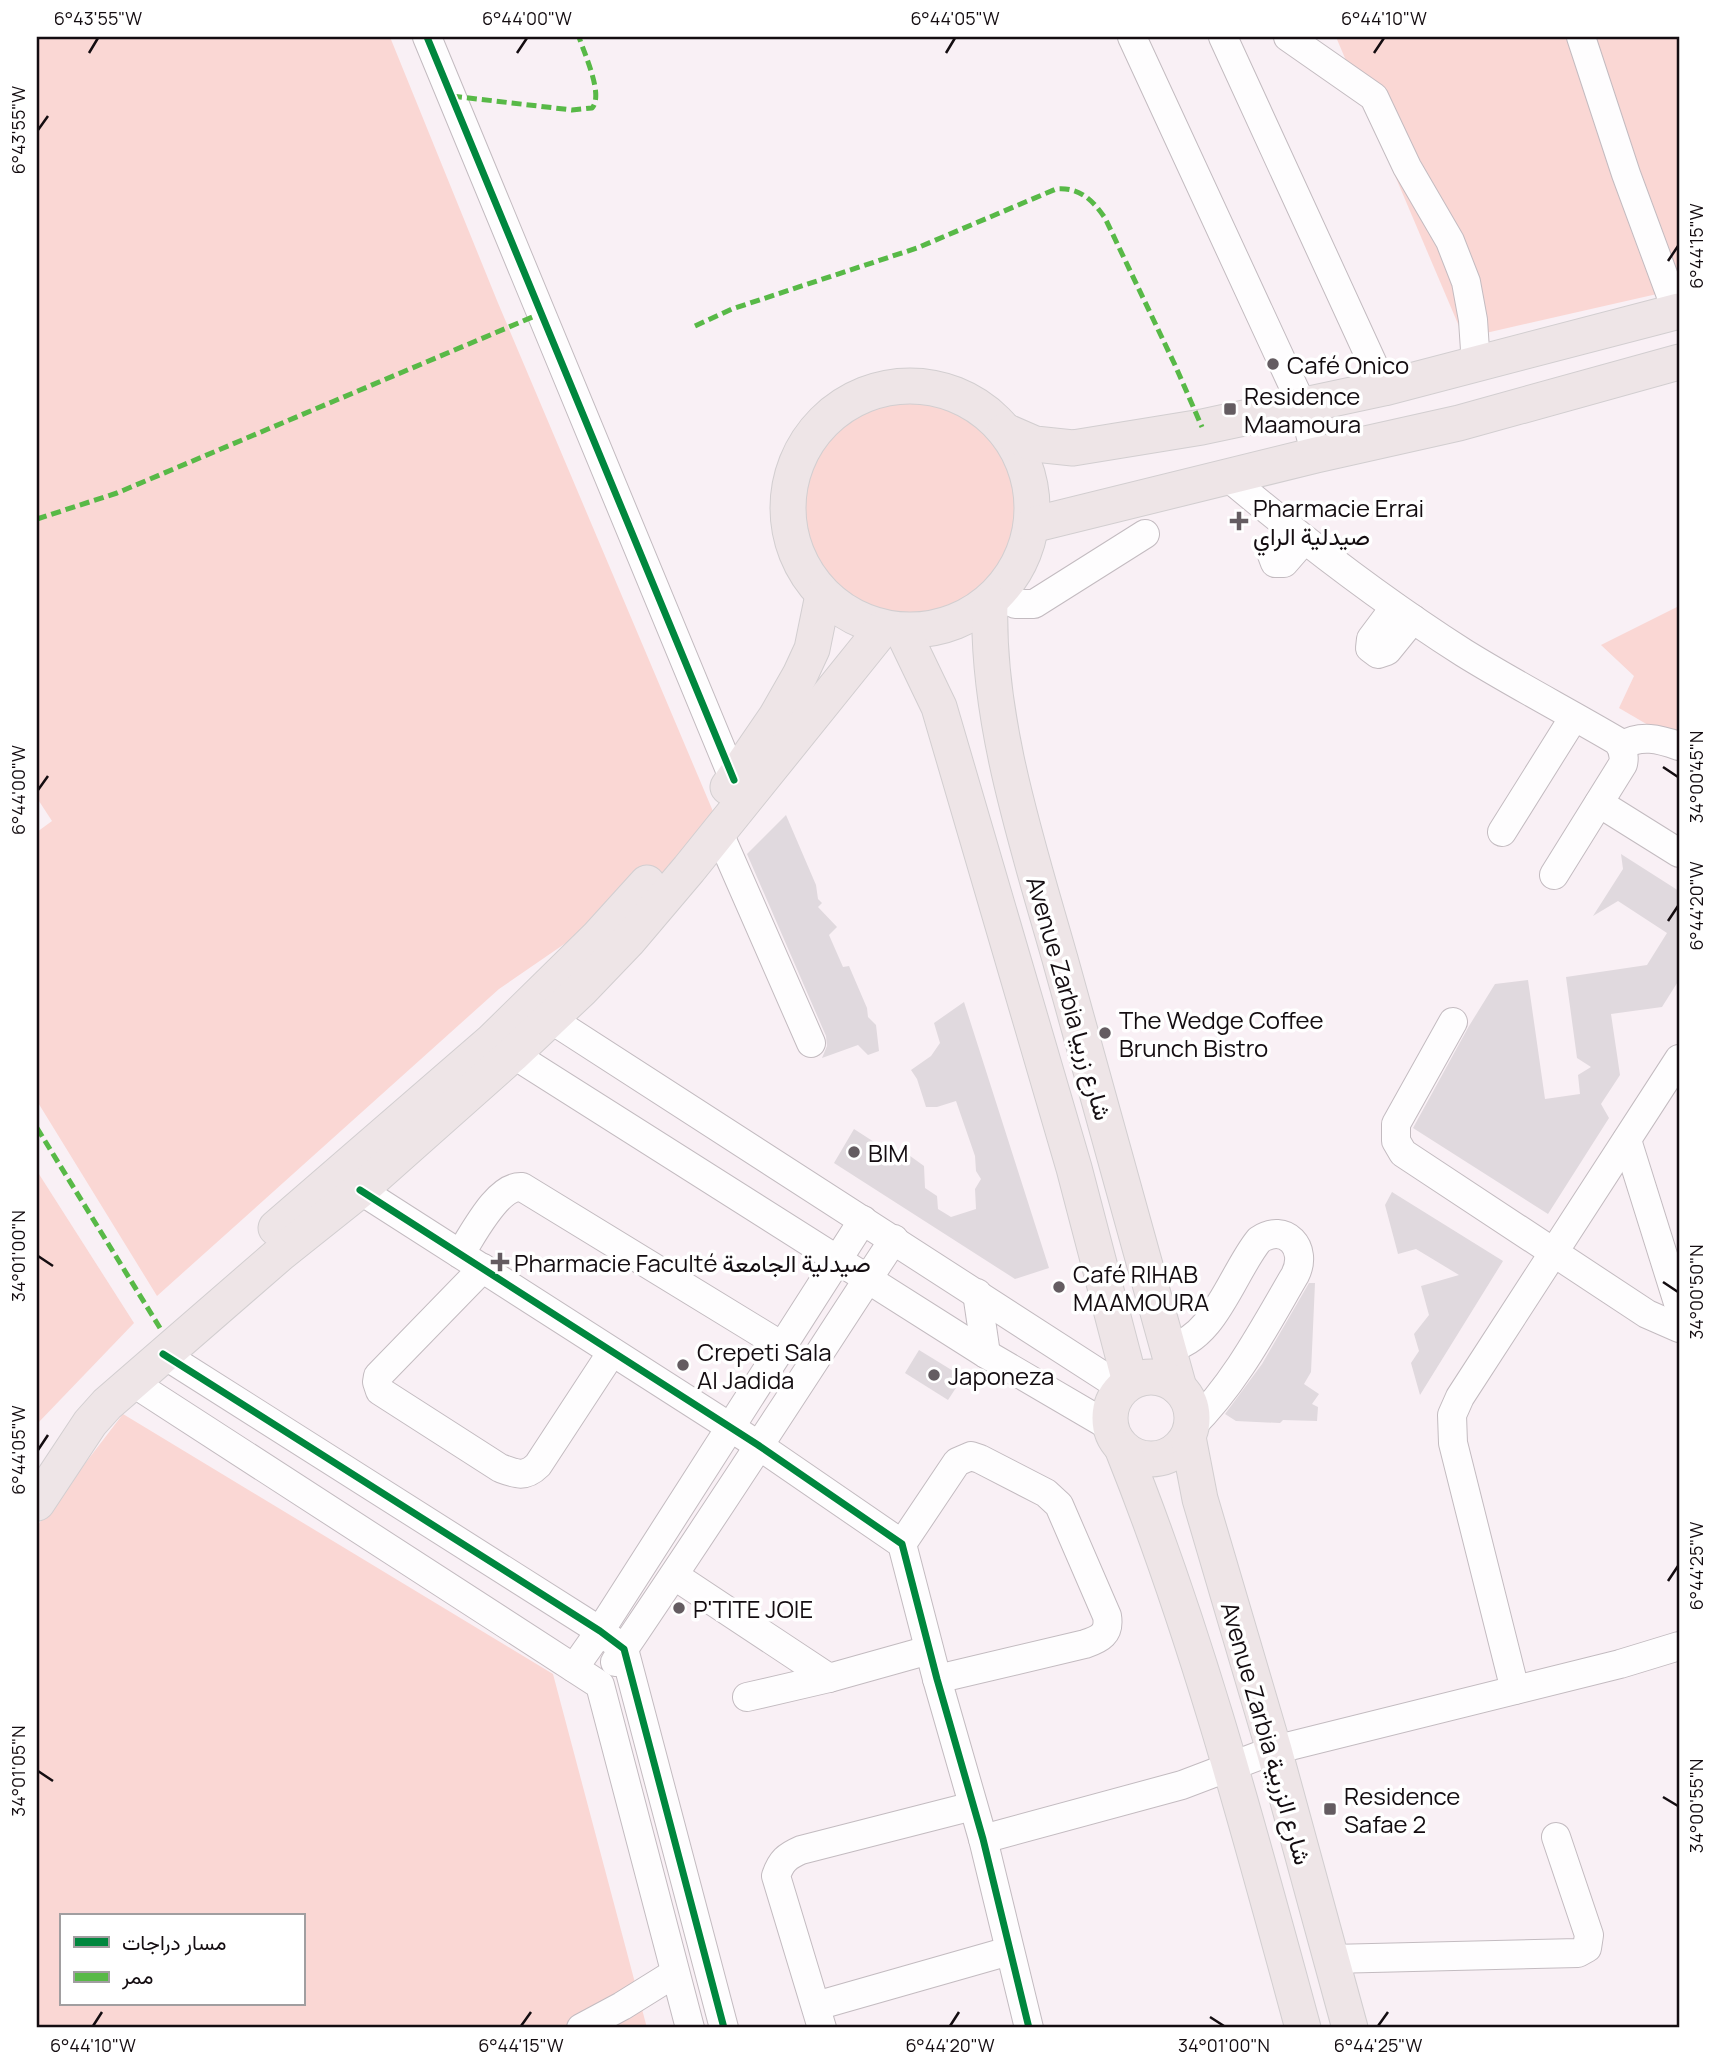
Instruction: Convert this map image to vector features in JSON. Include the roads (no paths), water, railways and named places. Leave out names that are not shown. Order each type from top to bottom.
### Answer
[{"type":"main road","points":[[1005,431],[1035,444],[1073,448],[1221,424],[1384,388],[1678,312]]},
{"type":"main road","points":[[1032,525],[1316,455],[1459,423],[1679,362]]},
{"type":"main road","points":[[904,384],[940,388],[976,405],[1005,431],[1023,460],[1032,492],[1032,525],[1024,554],[1010,580],[994,598],[969,616],[946,626],[893,630],[850,615],[823,594],[801,565],[789,531],[788,495],[796,460],[815,429],[842,406],[874,390],[904,384]]},
{"type":"main road","points":[[541,1011],[598,937],[690,836],[734,780],[800,675],[812,649],[823,594]]},
{"type":"main road","name":"Avenue Zarbia شارع زربيا","points":[[994,598],[990,661],[1012,776],[1031,856],[1179,1388]]},
{"type":"main road","points":[[37,1503],[90,1423],[132,1382],[360,1190],[541,1011],[628,941],[893,630]]},
{"type":"main road","name":"Avenue Zarbia شارع زربيا","points":[[893,630],[939,707],[1073,1168],[1126,1385]]},
{"type":"main road","points":[[37,1462],[79,1403],[102,1380],[502,1048]]},
{"type":"main road","points":[[1142,1377],[1156,1377],[1179,1388],[1190,1406],[1189,1432],[1181,1448],[1159,1459],[1134,1457],[1116,1438],[1109,1412],[1113,1399],[1126,1385],[1142,1377]]},
{"type":"main road","name":"Avenue Zarbia شارع الزربية","points":[[1189,1432],[1200,1499],[1350,2028]]},
{"type":"main road","name":"Avenue Zarbia شارع الزربية","points":[[1116,1438],[1154,1532],[1231,1765],[1303,2028]]},
{"type":"street","points":[[428,37],[734,780]]},
{"type":"street","points":[[1132,37],[1302,405],[1316,455]]},
{"type":"street","points":[[1223,37],[1384,388]]},
{"type":"street","points":[[1288,37],[1374,97],[1407,167],[1450,241],[1466,282],[1473,320],[1476,365]]},
{"type":"street","points":[[1581,37],[1626,174],[1678,312]]},
{"type":"street","points":[[1228,477],[1297,535],[1404,613],[1491,670],[1617,741],[1621,746],[1623,764],[1554,875]]},
{"type":"street","points":[[994,598],[1015,604],[1034,604],[1146,534]]},
{"type":"street","points":[[1502,832],[1574,717]]},
{"type":"street","points":[[1621,746],[1629,741],[1648,738],[1679,746]]},
{"type":"street","points":[[1599,803],[1679,853]]},
{"type":"street","points":[[719,833],[811,1043]]},
{"type":"street","points":[[541,1011],[894,1240],[1126,1385]]},
{"type":"street","points":[[1453,1022],[1399,1116],[1395,1132],[1399,1147],[1408,1158],[1555,1254],[1659,1321],[1679,1328]]},
{"type":"street","points":[[502,1048],[1116,1438]]},
{"type":"street","points":[[1515,1690],[1453,1443],[1451,1425],[1455,1405],[1679,1059]]},
{"type":"street","points":[[1628,1140],[1679,1307]]},
{"type":"street","points":[[612,1352],[538,1465],[530,1473],[522,1475],[500,1468],[380,1391],[377,1382],[378,1376],[471,1261],[503,1192],[515,1186],[522,1187],[782,1346]]},
{"type":"street","points":[[360,1190],[758,1445],[902,1544],[983,1839],[1029,2028]]},
{"type":"street","points":[[574,1668],[863,1220]]},
{"type":"street","points":[[1168,1349],[1187,1343],[1202,1330],[1259,1240],[1279,1234],[1293,1241],[1301,1261],[1295,1275],[1232,1379],[1189,1432]]},
{"type":"street","points":[[600,1685],[675,1576],[894,1240]]},
{"type":"street","points":[[977,1293],[986,1353]]},
{"type":"street","points":[[163,1354],[600,1631],[624,1649],[724,2028]]},
{"type":"street","points":[[132,1382],[600,1685],[690,2028]]},
{"type":"street","points":[[902,1544],[957,1462],[971,1456],[980,1459],[1046,1493],[1059,1505],[1107,1616],[1107,1631],[1101,1637],[1085,1644],[937,1679]]},
{"type":"street","points":[[675,1576],[829,1678]]},
{"type":"street","points":[[983,1839],[1182,1786],[1273,1750],[1679,1646]]},
{"type":"street","points":[[747,1697],[829,1678],[929,1650]]},
{"type":"street","points":[[973,1806],[801,1850],[785,1858],[779,1865],[776,1876],[819,2017],[1009,1951]]},
{"type":"street","points":[[1331,1959],[1578,1953],[1587,1948],[1589,1935],[1556,1837]]},
{"type":"street","points":[[581,2028],[675,1973]]},
{"type":"place","name":"Café Onico","points":[[1273,364]]},
{"type":"place","name":"Residence Maamoura","points":[[1230,409]]},
{"type":"place","name":"Pharmacie Errai صيدلية الراي","points":[[1239,521]]},
{"type":"place","name":"The Wedge Coffee Brunch Bistro","points":[[1105,1033]]},
{"type":"place","name":"BIM","points":[[854,1152]]},
{"type":"place","name":"Pharmacie Faculté صيدلية الجامعة","points":[[500,1262]]},
{"type":"place","name":"Café RIHAB MAAMOURA","points":[[1059,1287]]},
{"type":"place","name":"Crepeti Sala Al Jadida","points":[[683,1365]]},
{"type":"place","name":"Japoneza","points":[[934,1375]]},
{"type":"place","name":"P'TITE JOIE","points":[[679,1608]]},
{"type":"place","name":"Residence Safae 2","points":[[1330,1809]]}]
